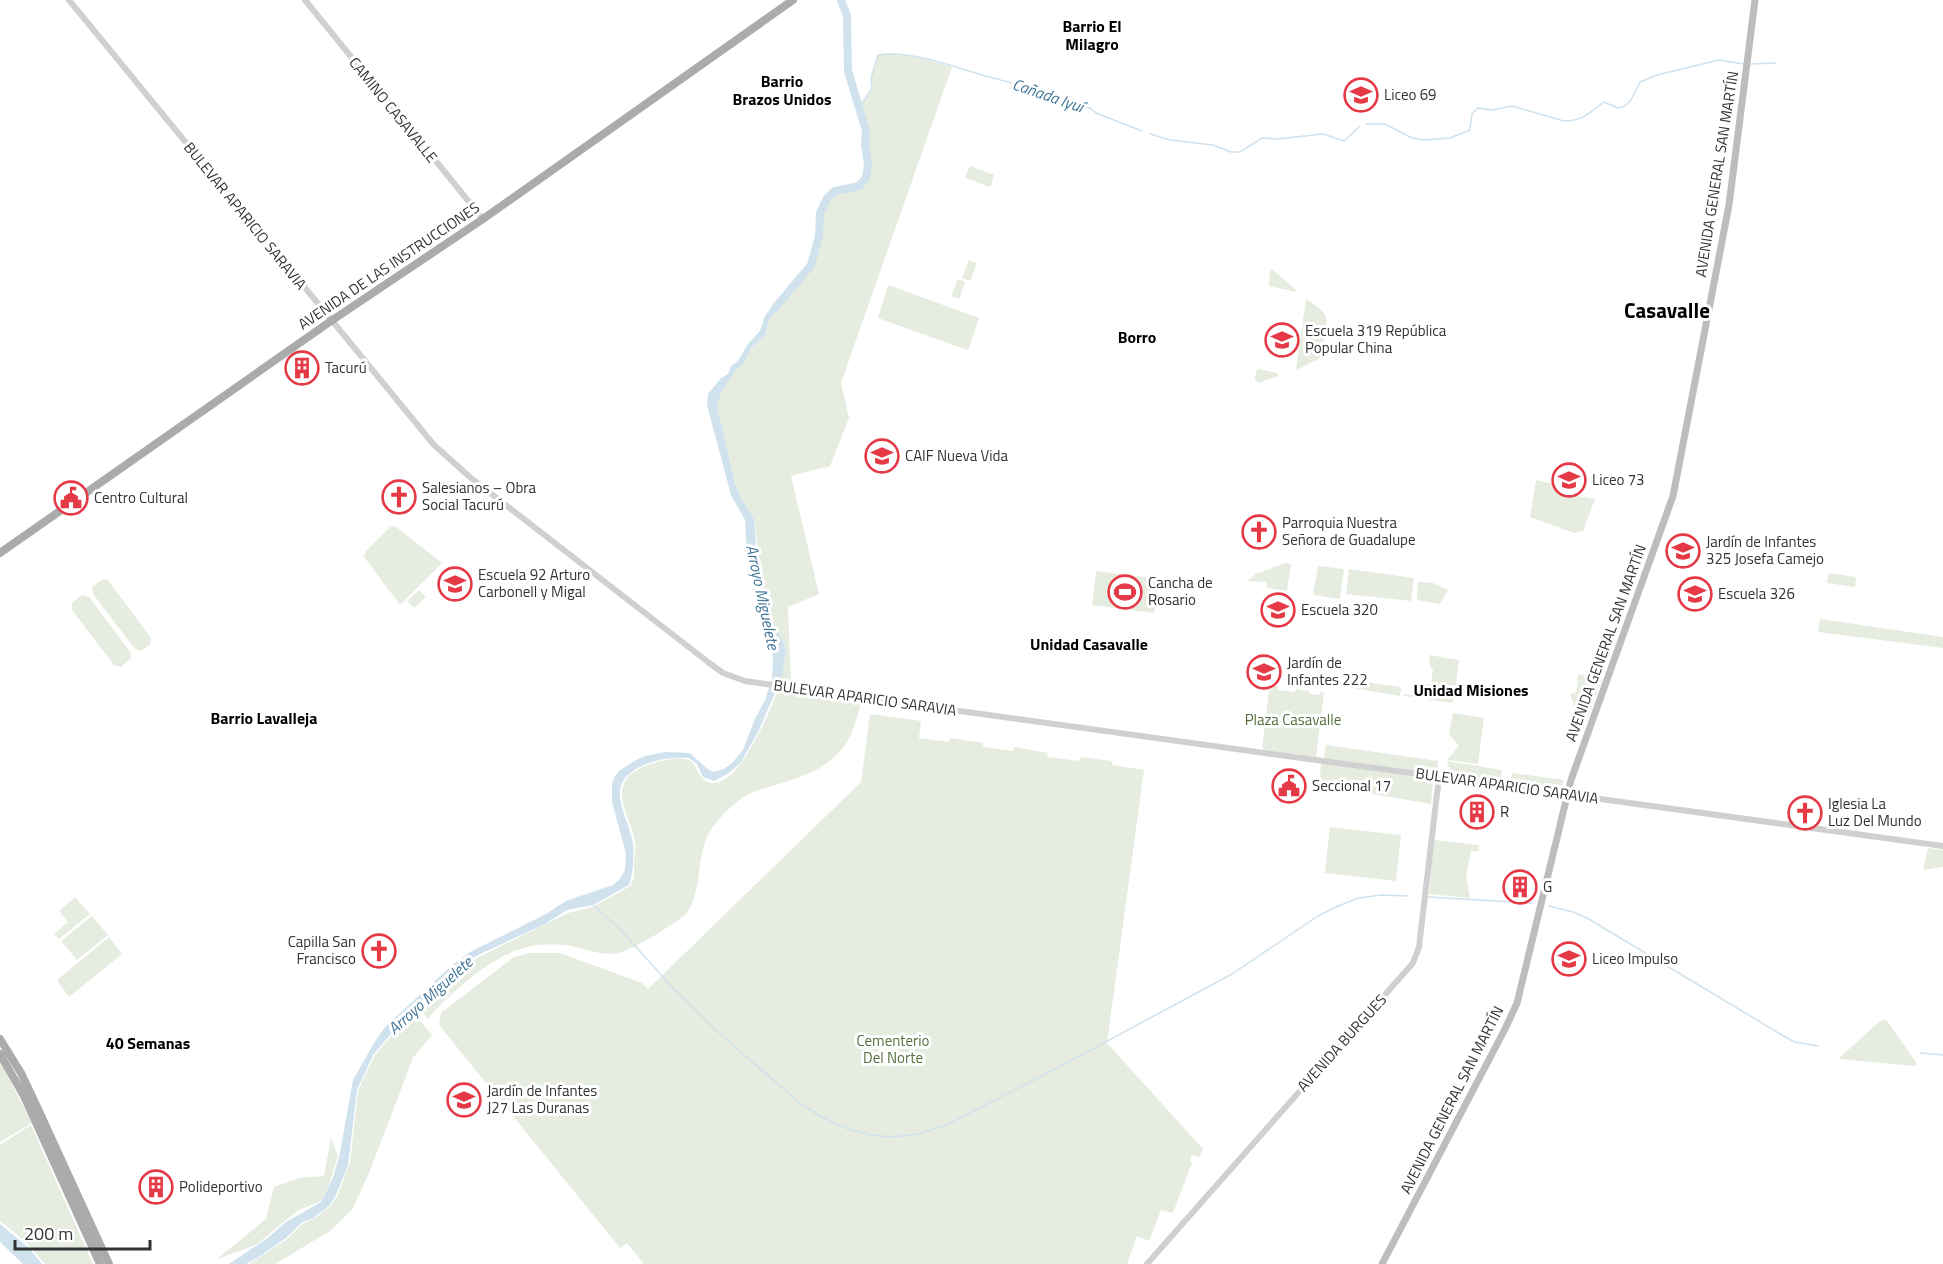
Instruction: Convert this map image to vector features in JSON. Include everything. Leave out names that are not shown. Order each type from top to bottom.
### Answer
[{"type":"main road","name":"AVENIDA DE LAS INSTRUCCIONES","points":[[0,553],[331,321],[483,219],[793,0]]},
{"type":"main road","name":"AVENIDA GENERAL SAN MARTÍN","points":[[1382,1264],[1517,1003],[1567,794],[1673,496],[1729,205],[1755,0]]},
{"type":"main road","points":[[0,1040],[21,1073],[109,1264]]},
{"type":"main road","points":[[0,1054],[24,1096],[100,1264]]},
{"type":"street","name":"BULEVAR APARICIO SARAVIA","points":[[69,0],[331,321],[445,456],[710,664],[733,677],[784,687],[1943,846]]},
{"type":"street","name":"CAMINO CASAVALLE","points":[[305,0],[483,219]]},
{"type":"street","name":"AVENIDA BURGUES","points":[[1146,1264],[1413,963],[1419,947],[1439,777]]},
{"type":"green space","points":[[889,53],[908,55],[952,67],[841,383],[849,418],[830,466],[791,476],[819,594],[788,607],[791,683],[780,681],[786,648],[764,602],[754,519],[735,484],[717,406],[720,392],[735,371],[743,365],[751,348],[765,335],[770,319],[811,265],[819,236],[820,213],[827,198],[835,191],[859,186],[866,178],[868,165],[865,145],[866,131],[859,108],[872,88],[871,78],[878,55]]},
{"type":"green space","points":[[970,166],[994,175],[991,186],[966,178]]},
{"type":"green space","points":[[969,260],[977,263],[970,281],[962,278]]},
{"type":"green space","points":[[1272,269],[1297,291],[1297,292],[1269,286]]},
{"type":"green space","points":[[958,279],[965,282],[959,299],[951,296]]},
{"type":"green space","points":[[888,285],[979,318],[969,348],[967,350],[878,318]]},
{"type":"green space","points":[[1306,299],[1325,315],[1325,337],[1319,359],[1296,370]]},
{"type":"green space","points":[[1259,369],[1277,373],[1278,376],[1258,383],[1255,379],[1256,371]]},
{"type":"green space","points":[[1536,480],[1559,485],[1559,493],[1595,499],[1583,531],[1574,533],[1530,517]]},
{"type":"green space","points":[[395,526],[442,563],[400,605],[364,557],[366,551],[390,527]]},
{"type":"green space","points":[[1285,563],[1291,564],[1287,591],[1267,588],[1267,582],[1247,581],[1256,574]]},
{"type":"green space","points":[[1318,566],[1344,569],[1340,599],[1313,595]]},
{"type":"green space","points":[[1349,569],[1414,578],[1411,601],[1346,594]]},
{"type":"green space","name":"Cancha de Rosario","points":[[1096,571],[1159,579],[1154,613],[1092,605]]},
{"type":"green space","points":[[1829,573],[1856,577],[1855,587],[1827,583]]},
{"type":"green space","points":[[103,579],[108,580],[151,638],[150,644],[141,651],[135,649],[93,594],[92,587]]},
{"type":"green space","points":[[1418,582],[1433,583],[1448,590],[1440,604],[1417,600]]},
{"type":"green space","points":[[419,590],[426,597],[414,608],[407,601]]},
{"type":"green space","points":[[82,595],[89,597],[131,653],[131,658],[121,667],[114,665],[72,610],[72,603]]},
{"type":"green space","points":[[1820,619],[1943,637],[1943,648],[1818,632]]},
{"type":"green space","points":[[1429,655],[1459,660],[1453,703],[1404,696],[1404,694],[1422,696],[1424,684],[1431,684],[1433,670],[1430,666]]},
{"type":"green space","points":[[1578,674],[1592,677],[1588,690],[1580,694],[1584,723],[1581,725],[1570,694],[1577,692]]},
{"type":"green space","points":[[1596,678],[1602,680],[1586,722],[1582,696],[1592,690],[1591,681]]},
{"type":"green space","points":[[1342,683],[1401,687],[1400,696],[1342,686]]},
{"type":"green space","name":"Plaza Casavalle","points":[[1278,686],[1278,690],[1295,692],[1295,689],[1319,695],[1320,692],[1324,693],[1316,757],[1265,750],[1262,747],[1269,691]]},
{"type":"green space","points":[[791,691],[860,702],[861,705],[850,736],[842,749],[820,767],[795,779],[748,794],[723,815],[708,834],[701,858],[695,895],[685,915],[642,943],[617,953],[604,954],[570,946],[548,944],[507,954],[471,978],[443,1002],[428,1019],[421,1010],[454,974],[479,957],[568,913],[593,907],[630,886],[634,876],[635,845],[622,800],[624,784],[629,776],[640,768],[657,762],[683,759],[692,762],[700,776],[706,781],[710,783],[721,781],[741,763],[759,733],[776,695]]},
{"type":"green space","points":[[1453,713],[1484,718],[1478,764],[1447,760],[1459,746],[1449,734]]},
{"type":"green space","name":"Cementerio Del Norte","points":[[870,714],[921,721],[919,738],[949,742],[950,738],[983,743],[983,747],[1013,751],[1014,747],[1048,753],[1047,757],[1079,761],[1080,757],[1112,761],[1112,765],[1144,770],[1107,1043],[1203,1149],[1199,1157],[1192,1155],[1190,1162],[1192,1163],[1174,1210],[1172,1213],[1161,1210],[1149,1241],[1137,1236],[1127,1264],[644,1264],[627,1243],[620,1248],[439,1025],[441,1013],[514,957],[529,953],[560,953],[642,983],[648,989],[861,782]]},
{"type":"green space","points":[[1326,745],[1438,761],[1437,774],[1324,758]]},
{"type":"green space","points":[[1447,761],[1502,770],[1501,779],[1476,779],[1460,776],[1449,768]]},
{"type":"green space","points":[[1321,763],[1418,777],[1433,782],[1431,804],[1367,793],[1319,788]]},
{"type":"green space","points":[[1512,773],[1564,780],[1561,790],[1510,782]]},
{"type":"green space","points":[[1330,827],[1401,835],[1396,881],[1325,873]]},
{"type":"green space","points":[[1434,840],[1479,845],[1479,851],[1471,851],[1466,877],[1470,898],[1429,894]]},
{"type":"green space","points":[[1928,848],[1943,850],[1943,867],[1923,870]]},
{"type":"green space","points":[[75,897],[90,914],[59,939],[54,934],[68,922],[59,911]]},
{"type":"green space","points":[[92,916],[108,935],[77,960],[61,941]]},
{"type":"green space","points":[[109,937],[122,954],[69,997],[57,980]]},
{"type":"green space","points":[[415,1015],[432,1035],[413,1058],[369,1173],[352,1210],[330,1231],[275,1264],[249,1264],[287,1239],[301,1225],[318,1216],[337,1197],[350,1163],[358,1091],[375,1055],[398,1028]]},
{"type":"green space","points":[[1885,1020],[1917,1064],[1915,1066],[1838,1059],[1880,1021]]},
{"type":"green space","points":[[0,1061],[32,1123],[0,1142]]},
{"type":"green space","points":[[31,1125],[93,1264],[45,1264],[25,1241],[0,1221],[0,1145]]},
{"type":"green space","points":[[331,1138],[338,1156],[329,1185],[321,1201],[297,1211],[256,1245],[217,1259],[266,1219],[274,1187],[299,1178],[324,1176]]},
{"type":"water","points":[[782,301],[770,319],[765,335],[751,348],[743,365],[735,371],[721,392],[717,406],[735,484],[754,519],[764,602],[786,648],[782,677],[758,732],[741,762],[729,773],[714,781],[703,777],[697,764],[689,758],[655,761],[631,772],[620,788],[622,807],[633,843],[632,875],[629,885],[593,905],[567,910],[545,924],[478,955],[453,973],[425,1004],[398,1026],[373,1055],[357,1090],[348,1166],[329,1206],[313,1218],[301,1223],[286,1238],[257,1258],[246,1264],[229,1264],[269,1237],[286,1222],[321,1202],[332,1180],[339,1158],[353,1080],[385,1027],[450,967],[470,952],[546,914],[566,901],[613,885],[620,879],[625,870],[626,854],[612,802],[612,785],[619,771],[645,756],[665,752],[690,753],[713,772],[724,769],[743,750],[772,679],[773,657],[769,631],[759,608],[751,562],[747,554],[745,520],[731,495],[707,405],[708,394],[721,378],[728,374],[731,366],[738,361],[747,345],[760,331],[765,316],[772,306]]},
{"type":"water","points":[[0,1224],[28,1247],[42,1264],[23,1264],[0,1242]]},
{"type":"waterway","name":"Arroyo Miguelete","points":[[775,308],[811,265],[819,236],[820,213],[827,198],[835,191],[859,186],[866,178],[868,165],[865,145],[866,131],[848,71],[847,16],[841,0]]},
{"type":"waterway","name":"Cañada Iyuí","points":[[859,108],[872,88],[871,78],[878,55],[893,54],[943,63],[1009,82],[1022,89],[1038,89],[1076,107],[1090,108],[1096,113],[1142,131]]},
{"type":"waterway","name":"Cañada Iyuí","points":[[1366,124],[1385,124],[1412,138],[1425,140],[1450,138],[1470,130],[1472,114],[1478,108],[1492,110],[1512,106],[1571,121],[1586,115],[1604,102],[1618,108],[1625,106],[1631,100],[1640,82],[1657,75],[1719,60],[1743,64]]},
{"type":"waterway","name":"Cañada Iyuí","points":[[1751,64],[1775,63]]},
{"type":"waterway","name":"Cañada Iyuí","points":[[1150,134],[1170,140],[1213,145],[1231,152],[1240,152],[1262,138],[1278,139],[1323,134],[1344,141],[1360,126]]},
{"type":"waterway","points":[[592,904],[619,928],[672,987],[718,1032],[801,1104],[848,1129],[892,1137],[919,1134],[946,1125],[1044,1075],[1232,974],[1318,916],[1334,908],[1358,898],[1382,895],[1408,896]]},
{"type":"waterway","points":[[1428,897],[1532,903]]},
{"type":"waterway","points":[[1549,906],[1587,918],[1787,1038],[1795,1042],[1818,1046]]},
{"type":"waterway","points":[[1920,1053],[1943,1055]]},
{"type":"place","name":"Liceo 69","points":[[1361,95]]},
{"type":"place","name":"Escuela 319 República Popular China","points":[[1282,340]]},
{"type":"place","name":"Tacurú","points":[[302,368]]},
{"type":"place","name":"CAIF Nueva Vida","points":[[882,456]]},
{"type":"place","name":"Liceo 73","points":[[1569,480]]},
{"type":"place","name":"Salesianos – Obra Social Tacurú","points":[[399,497]]},
{"type":"place","name":"Centro Cultural","points":[[71,498]]},
{"type":"place","name":"Parroquia Nuestra Señora de Guadalupe","points":[[1259,532]]},
{"type":"place","name":"Jardín de Infantes 325 Josefa Camejo","points":[[1683,551]]},
{"type":"place","name":"Escuela 92 Arturo Carbonell y Migal","points":[[455,584]]},
{"type":"place","name":"Cancha de Rosario","points":[[1125,592]]},
{"type":"place","name":"Escuela 326","points":[[1695,594]]},
{"type":"place","name":"Escuela 320","points":[[1278,610]]},
{"type":"place","name":"Jardín de Infantes 222","points":[[1264,672]]},
{"type":"place","name":"Seccional 17","points":[[1289,786]]},
{"type":"place","name":"R","points":[[1477,812]]},
{"type":"place","name":"Iglesia La Luz Del Mundo","points":[[1805,813]]},
{"type":"place","name":"G","points":[[1520,887]]},
{"type":"place","name":"Capilla San Francisco","points":[[379,951]]},
{"type":"place","name":"Liceo Impulso","points":[[1569,959]]},
{"type":"place","name":"Jardín de Infantes J27 Las Duranas","points":[[464,1100]]},
{"type":"place","name":"Polideportivo","points":[[156,1187]]},
{"type":"district","name":"Barrio El Milagro","points":[[1092,35]]},
{"type":"district","name":"Barrio Brazos Unidos","points":[[782,90]]},
{"type":"district","name":"Casavalle","points":[[1667,311]]},
{"type":"district","name":"Borro","points":[[1137,337]]},
{"type":"district","name":"Unidad Casavalle","points":[[1089,644]]},
{"type":"district","name":"Unidad Misiones","points":[[1471,690]]},
{"type":"district","name":"Barrio Lavalleja","points":[[264,718]]},
{"type":"district","name":"40 Semanas","points":[[148,1043]]}]
